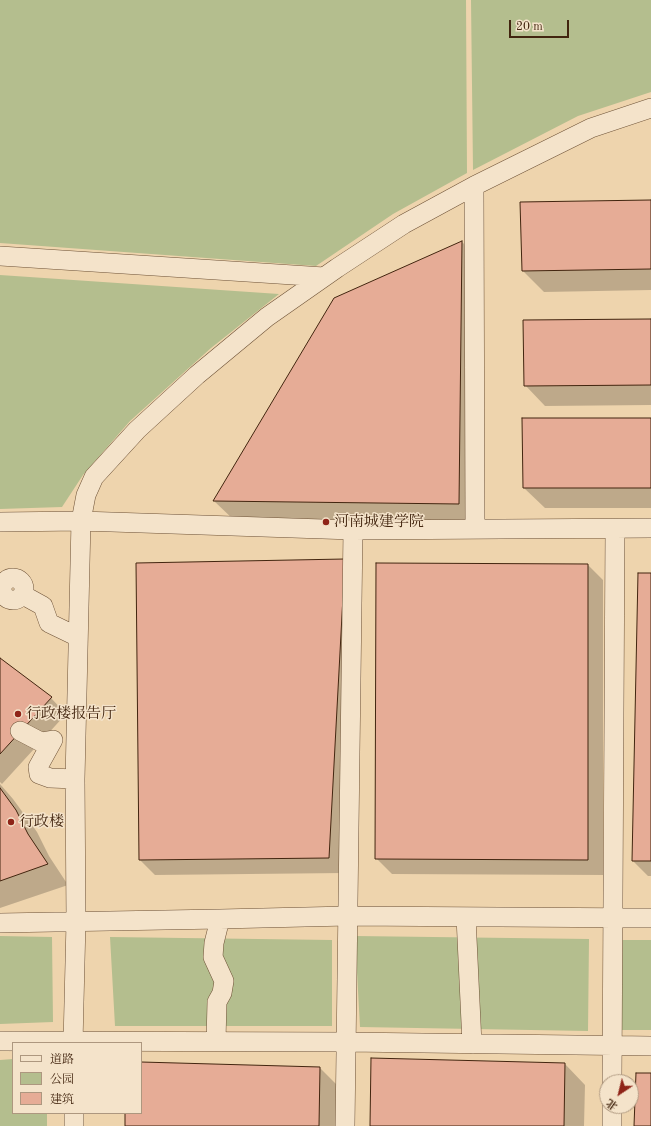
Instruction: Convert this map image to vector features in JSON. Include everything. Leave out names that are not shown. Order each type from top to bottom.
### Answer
[{"type":"street","points":[[73,1042],[76,922],[75,779],[81,521],[86,495],[94,477],[137,430],[197,375],[267,317],[404,224],[474,186],[591,128],[651,108]]},
{"type":"street","points":[[474,186],[475,529]]},
{"type":"street","points":[[0,256],[324,277]]},
{"type":"street","points":[[0,522],[81,521],[353,530],[651,528]]},
{"type":"street","points":[[612,1074],[615,528]]},
{"type":"street","points":[[346,1126],[353,530]]},
{"type":"street","points":[[1,589],[10,578],[18,579],[21,581],[24,588],[23,595],[43,606],[49,623],[78,636]]},
{"type":"street","points":[[20,732],[40,742],[53,740],[76,741]]},
{"type":"street","points":[[53,740],[38,767],[38,774],[50,778],[75,779]]},
{"type":"street","points":[[0,923],[348,916],[651,918]]},
{"type":"street","points":[[466,917],[472,1044]]},
{"type":"street","points":[[216,1041],[217,1002],[222,993],[224,981],[213,957],[214,943],[220,919]]},
{"type":"street","points":[[0,1041],[216,1041],[651,1046]]},
{"type":"street","points":[[74,1114],[74,1126]]},
{"type":"street","points":[[612,1114],[612,1126]]},
{"type":"green space","points":[[0,0],[466,0],[467,173],[393,214],[316,266],[0,243]]},
{"type":"green space","points":[[471,0],[651,0],[651,92],[578,116],[473,170]]},
{"type":"green space","points":[[0,275],[279,294],[211,348],[130,421],[83,475],[62,507],[0,509]]},
{"type":"green space","points":[[0,936],[52,937],[53,1022],[0,1024]]},
{"type":"green space","points":[[355,936],[589,939],[588,1031],[360,1027]]},
{"type":"green space","points":[[110,937],[332,940],[332,1026],[115,1026]]},
{"type":"green space","points":[[620,940],[651,940],[651,1030],[618,1030]]},
{"type":"green space","points":[[12,1059],[12,1114],[47,1114],[47,1126],[0,1126],[0,1060]]},
{"type":"building","points":[[651,200],[651,269],[522,271],[520,202]]},
{"type":"building","points":[[462,241],[459,504],[213,501],[334,298]]},
{"type":"building","points":[[651,319],[651,385],[524,386],[523,320]]},
{"type":"building","points":[[522,418],[651,418],[651,488],[523,488]]},
{"type":"building","points":[[345,559],[329,858],[139,860],[136,563]]},
{"type":"building","points":[[376,563],[588,564],[588,860],[375,859]]},
{"type":"building","points":[[638,573],[651,573],[651,861],[632,861]]},
{"type":"building","name":"行政楼报告厅","points":[[0,658],[52,697],[0,754]]},
{"type":"building","name":"行政楼","points":[[0,788],[16,810],[28,834],[48,864],[0,881]]},
{"type":"building","points":[[371,1058],[565,1063],[564,1126],[370,1126]]},
{"type":"building","points":[[142,1062],[320,1067],[319,1126],[125,1126],[125,1114],[142,1114]]},
{"type":"building","points":[[651,1073],[651,1126],[634,1126],[634,1114],[639,1114],[639,1074],[636,1074]]},
{"type":"place","name":"河南城建学院","points":[[326,522]]},
{"type":"place","name":"行政楼报告厅","points":[[18,714]]},
{"type":"place","name":"行政楼","points":[[11,822]]}]
